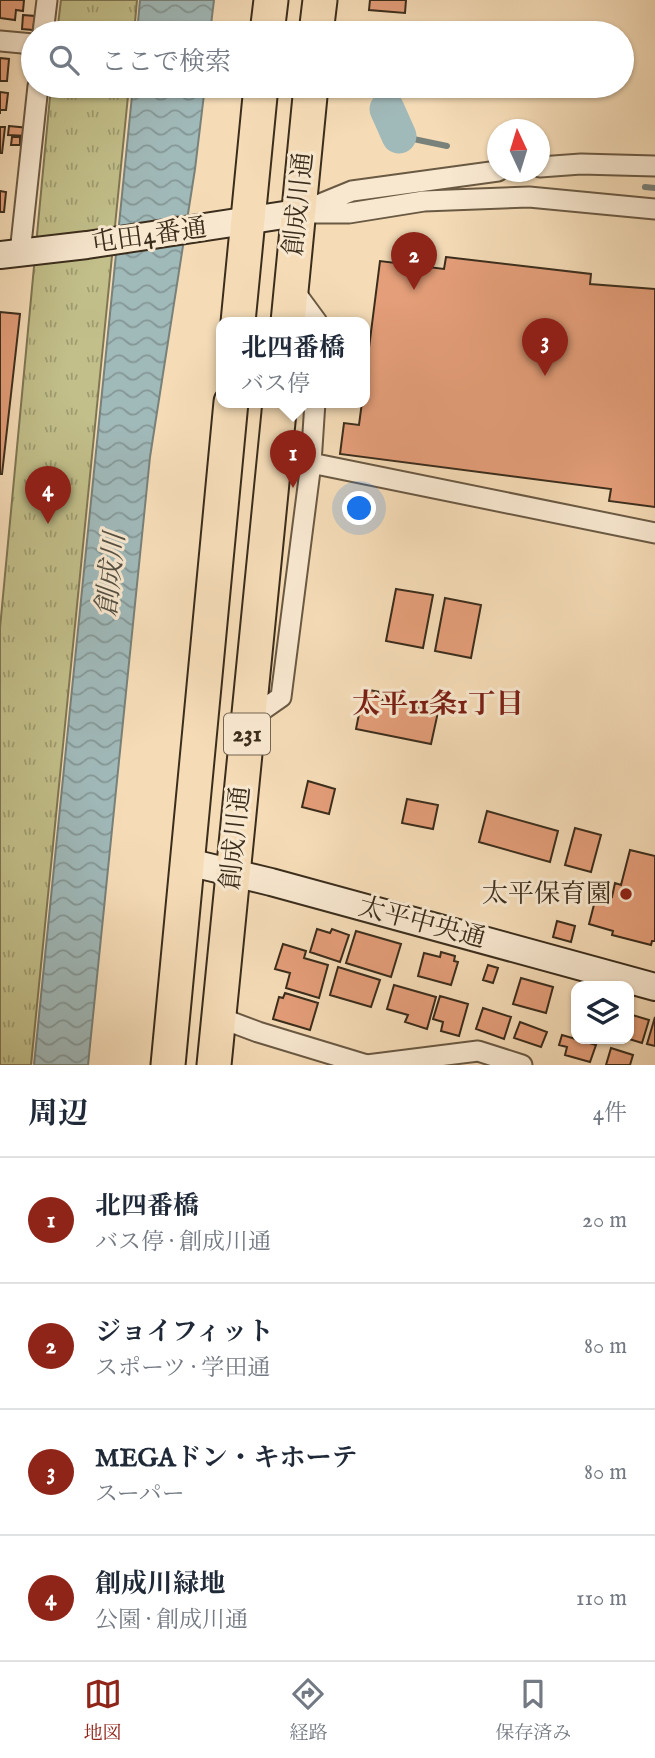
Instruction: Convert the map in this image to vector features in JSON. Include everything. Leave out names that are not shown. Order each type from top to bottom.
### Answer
[{"type":"highway","points":[[268,21],[271,0]]},
{"type":"highway","points":[[317,21],[320,0]]},
{"type":"highway","name":"創成川通","points":[[238,317],[260,98]]},
{"type":"highway","name":"創成川通","points":[[288,317],[310,98]]},
{"type":"highway","name":"創成川通","points":[[168,1065],[230,408]]},
{"type":"highway","name":"創成川通","points":[[214,1065],[279,408]]},
{"type":"street","points":[[44,21],[47,0]]},
{"type":"street","points":[[0,41],[21,43]]},
{"type":"street","points":[[10,254],[36,98]]},
{"type":"street","points":[[550,166],[581,164],[655,166]]},
{"type":"street","points":[[297,213],[352,191],[487,173]]},
{"type":"street","points":[[297,213],[349,213],[424,201],[529,197],[655,209]]},
{"type":"street","name":"屯田4番通","points":[[10,254],[90,245],[297,213]]},
{"type":"street","points":[[291,287],[313,317]]},
{"type":"street","points":[[248,720],[281,697],[315,408]]},
{"type":"street","points":[[310,463],[655,533]]},
{"type":"street","name":"太平中央通","points":[[188,862],[655,987]]},
{"type":"street","points":[[218,1017],[367,1065],[478,1051],[522,1065]]},
{"type":"green space","points":[[61,0],[137,0],[135,21],[58,21]]},
{"type":"green space","points":[[50,98],[128,98],[31,1065],[0,1065],[0,628]]},
{"type":"water","points":[[140,0],[214,0],[211,21],[138,21]]},
{"type":"water","name":"創成川","points":[[132,98],[204,98],[150,457],[88,1065],[34,1065]]},
{"type":"building","points":[[0,0],[24,0],[23,11],[16,10],[15,20],[0,18]]},
{"type":"building","points":[[370,0],[406,0],[405,13],[369,10]]},
{"type":"building","points":[[23,15],[35,16],[34,21],[23,21]]},
{"type":"building","points":[[0,58],[9,59],[7,81],[0,81]]},
{"type":"building","points":[[0,92],[8,93],[6,110],[0,110]]},
{"type":"building","points":[[9,126],[29,128],[28,136],[8,135]]},
{"type":"building","points":[[0,127],[5,127],[2,153],[0,153]]},
{"type":"building","points":[[12,137],[20,137],[20,145],[11,145]]},
{"type":"building","points":[[0,191],[6,192],[4,212],[0,212]]},
{"type":"building","points":[[446,257],[591,274],[590,284],[655,289],[655,507],[609,501],[611,489],[340,454],[344,423],[359,425],[361,408],[370,408],[370,340],[380,261],[444,269]]},
{"type":"building","points":[[0,312],[20,314],[2,474],[0,474]]},
{"type":"building","points":[[396,589],[433,595],[423,648],[386,641]]},
{"type":"building","points":[[445,598],[481,605],[471,658],[435,651]]},
{"type":"building","points":[[364,689],[380,692],[379,699],[438,712],[431,744],[356,729]]},
{"type":"building","points":[[308,781],[335,789],[329,814],[302,807]]},
{"type":"building","points":[[407,799],[438,805],[433,829],[402,823]]},
{"type":"building","points":[[487,811],[558,831],[550,862],[479,842]]},
{"type":"building","points":[[575,828],[601,835],[591,872],[565,865]]},
{"type":"building","points":[[630,850],[655,856],[655,941],[652,941],[651,945],[612,935],[613,931],[589,924],[597,893],[612,897],[615,883],[621,885]]},
{"type":"building","points":[[557,921],[575,926],[571,942],[553,937]]},
{"type":"building","points":[[317,929],[330,933],[332,929],[349,935],[340,962],[310,952]]},
{"type":"building","points":[[356,931],[401,944],[391,977],[346,963]]},
{"type":"building","points":[[283,944],[306,951],[304,958],[328,965],[319,998],[286,988],[290,973],[275,969]]},
{"type":"building","points":[[441,952],[455,956],[454,961],[458,962],[451,985],[418,976],[424,953],[440,957]]},
{"type":"building","points":[[488,965],[498,968],[493,983],[483,980]]},
{"type":"building","points":[[338,967],[380,980],[371,1007],[330,995]]},
{"type":"building","points":[[521,978],[553,987],[546,1013],[513,1004]]},
{"type":"building","points":[[394,985],[436,997],[427,1029],[405,1022],[408,1015],[387,1009]]},
{"type":"building","points":[[285,993],[318,1003],[310,1030],[273,1019],[279,997],[283,998]]},
{"type":"building","points":[[440,996],[468,1004],[459,1036],[441,1031],[443,1022],[433,1019]]},
{"type":"building","points":[[483,1008],[511,1017],[504,1039],[476,1029]]},
{"type":"building","points":[[634,1016],[649,1020],[642,1043],[634,1041]]},
{"type":"building","points":[[655,1017],[655,1046],[647,1044]]},
{"type":"building","points":[[520,1022],[547,1032],[541,1047],[514,1038]]},
{"type":"building","points":[[562,1035],[571,1038],[571,1044],[596,1045],[590,1062],[565,1055],[567,1047],[559,1045]]},
{"type":"building","points":[[611,1048],[633,1055],[630,1065],[606,1065]]},
{"type":"waterway","points":[[387,109],[399,136]]},
{"type":"waterway","points":[[399,136],[447,146]]},
{"type":"waterway","points":[[645,187],[655,188]]},
{"type":"place","name":"ジョイフィット","points":[[414,290]]},
{"type":"place","name":"MEGAドン・キホーテ","points":[[545,376]]},
{"type":"place","name":"北四番橋","points":[[293,488]]},
{"type":"place","name":"創成川緑地","points":[[48,524]]},
{"type":"place","name":"太平保育園","points":[[626,894]]},
{"type":"district","name":"太平11条1丁目","points":[[438,705]]}]
